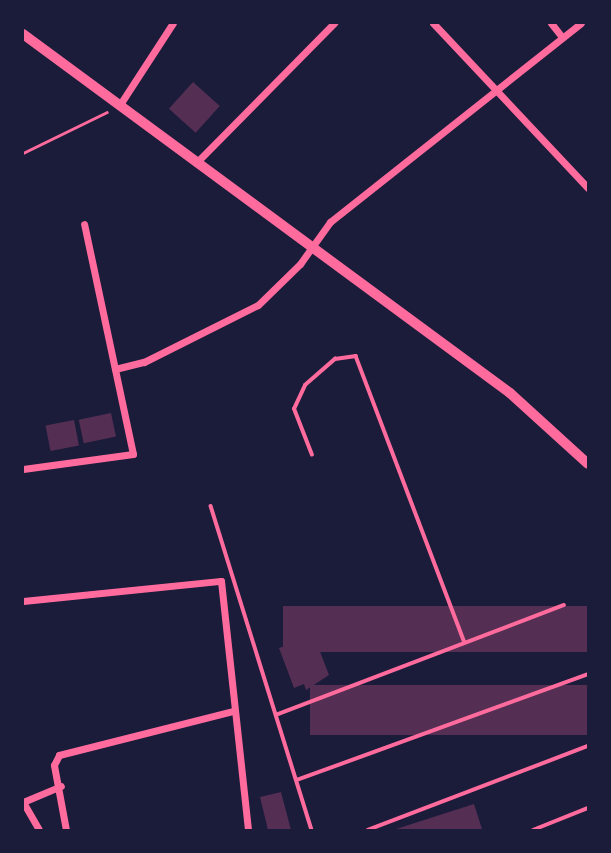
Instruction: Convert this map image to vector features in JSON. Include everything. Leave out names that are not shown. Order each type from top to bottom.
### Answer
[{"type":"street","points":[[119,106],[173,23]]},
{"type":"street","points":[[196,163],[334,23]]},
{"type":"street","points":[[433,23],[588,188]]},
{"type":"street","points":[[551,23],[562,37]]},
{"type":"street","points":[[115,369],[144,362],[258,305],[313,247],[330,222],[581,23]]},
{"type":"street","points":[[23,34],[510,393],[588,464]]},
{"type":"street","points":[[23,469],[133,454],[85,224]]},
{"type":"street","points":[[23,601],[220,581],[248,830]]},
{"type":"street","points":[[66,830],[61,786],[54,765],[67,751],[233,711]]},
{"type":"street","points":[[38,830],[23,802],[61,786]]},
{"type":"lane","points":[[312,455],[295,409],[305,385],[335,359],[356,356],[464,641]]},
{"type":"lane","points":[[211,506],[312,830]]},
{"type":"lane","points":[[276,715],[564,605]]},
{"type":"lane","points":[[298,780],[588,674]]},
{"type":"lane","points":[[368,830],[588,746]]},
{"type":"lane","points":[[533,830],[588,808]]},
{"type":"path","points":[[23,153],[119,106]]},
{"type":"building","points":[[193,82],[220,106],[196,133],[169,109]]},
{"type":"building","points":[[111,413],[116,436],[84,443],[79,420]]},
{"type":"building","points":[[74,420],[79,446],[50,451],[46,426]]},
{"type":"building","points":[[283,606],[588,606],[588,652],[283,652]]},
{"type":"building","points":[[314,636],[329,675],[306,690],[304,684],[294,688],[279,648]]},
{"type":"building","points":[[310,685],[588,685],[588,735],[310,735]]},
{"type":"building","points":[[281,792],[291,830],[268,830],[260,797]]},
{"type":"building","points":[[474,804],[482,829],[393,830]]}]
